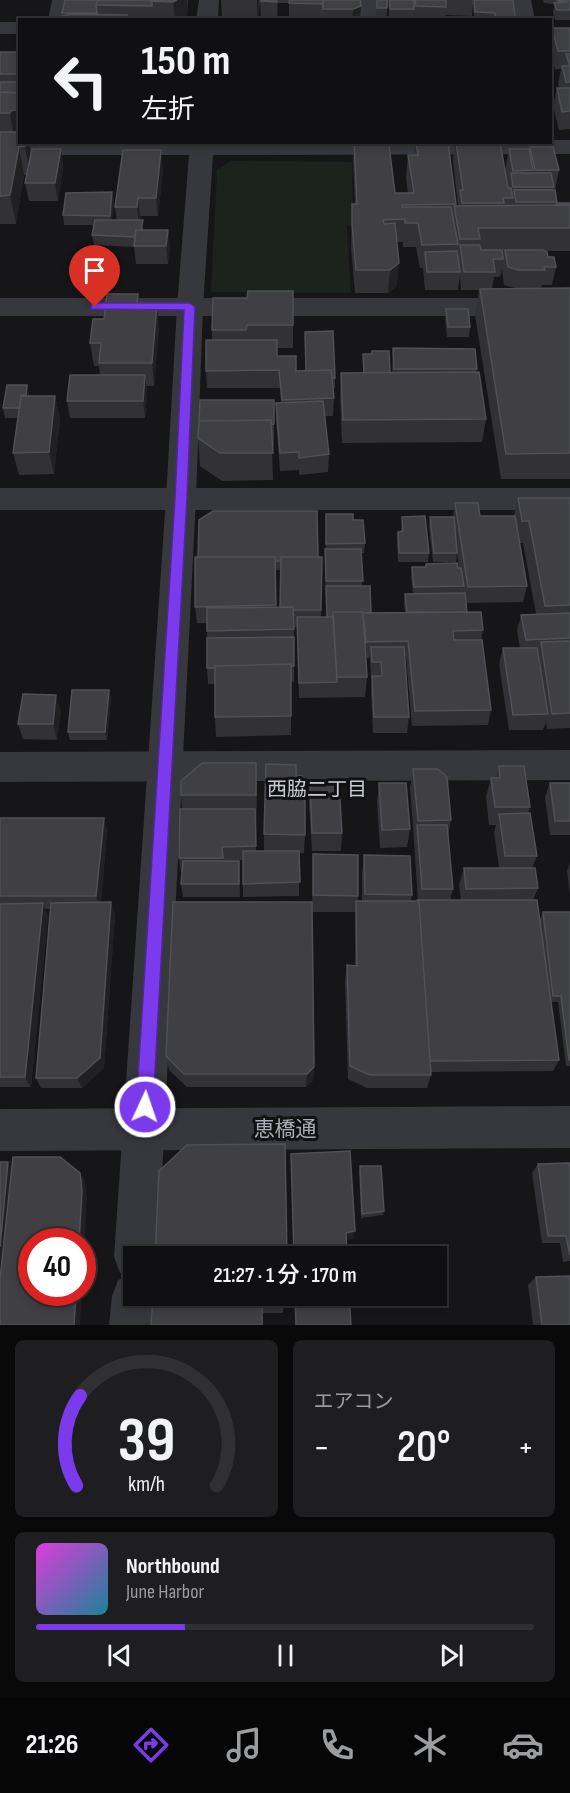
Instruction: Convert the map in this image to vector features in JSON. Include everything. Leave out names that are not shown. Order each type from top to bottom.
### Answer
[{"type":"street","points":[[59,18],[63,0]]},
{"type":"street","points":[[207,18],[209,0]]},
{"type":"street","points":[[369,0],[370,18]]},
{"type":"street","points":[[521,0],[524,18]]},
{"type":"street","points":[[0,28],[18,28]]},
{"type":"street","points":[[0,148],[35,145],[470,144]]},
{"type":"street","points":[[137,1246],[181,498],[190,307],[202,145]]},
{"type":"street","points":[[0,307],[570,307]]},
{"type":"street","points":[[0,499],[570,499]]},
{"type":"street","points":[[0,767],[570,765]]},
{"type":"street","name":"恵橋通","points":[[0,1130],[570,1127]]},
{"type":"street","points":[[132,1325],[133,1306]]},
{"type":"shaded area","points":[[231,161],[352,162],[353,226],[347,226],[351,293],[211,292],[217,170]]},
{"type":"building","points":[[65,0],[98,0],[97,13],[62,13]]},
{"type":"building","points":[[98,0],[152,0],[152,6],[96,5]]},
{"type":"building","points":[[152,0],[177,0],[173,2]]},
{"type":"building","points":[[277,0],[277,2],[261,1]]},
{"type":"building","points":[[289,0],[323,0],[323,4],[289,3]]},
{"type":"building","points":[[323,0],[360,0],[361,6],[353,9],[323,9]]},
{"type":"building","points":[[377,0],[387,0],[387,8],[377,8]]},
{"type":"building","points":[[390,0],[414,0],[414,9],[390,9]]},
{"type":"building","points":[[415,0],[446,0],[446,7],[416,6]]},
{"type":"building","points":[[474,0],[513,0],[515,18],[495,18],[495,13],[475,12]]},
{"type":"building","points":[[557,0],[570,0],[570,10],[557,10],[554,3],[568,2]]},
{"type":"building","points":[[70,14],[127,15],[127,18],[59,17]]},
{"type":"building","points":[[552,28],[570,28],[570,51],[558,51]]},
{"type":"building","points":[[0,52],[18,52],[18,74],[0,74]]},
{"type":"building","points":[[566,54],[570,54],[570,66]]},
{"type":"building","points":[[562,66],[570,66],[570,82],[566,82]]},
{"type":"building","points":[[0,82],[18,82],[16,93],[0,92]]},
{"type":"building","points":[[557,88],[570,88],[570,111],[562,112]]},
{"type":"building","points":[[0,92],[18,93],[18,109],[10,111],[10,113],[0,113]]},
{"type":"building","points":[[0,132],[18,132],[18,144],[25,144],[25,146],[19,147],[10,195],[0,196]]},
{"type":"building","points":[[354,144],[388,144],[395,193],[414,193],[408,155],[418,155],[416,144],[448,144],[456,204],[402,205],[402,207],[451,207],[458,244],[422,245],[418,223],[405,223],[405,219],[383,220],[384,224],[395,223],[399,263],[390,270],[356,270],[352,204],[357,204]]},
{"type":"building","points":[[456,144],[500,144],[508,188],[511,188],[513,198],[503,198],[504,203],[462,203],[460,190],[463,190]]},
{"type":"building","points":[[530,147],[553,147],[559,170],[535,170]]},
{"type":"building","points":[[32,149],[61,149],[55,183],[25,183]]},
{"type":"building","points":[[509,149],[529,149],[533,170],[513,171]]},
{"type":"building","points":[[123,150],[161,150],[156,198],[138,198],[137,207],[115,207]]},
{"type":"building","points":[[511,173],[551,173],[554,187],[513,187]]},
{"type":"building","points":[[514,190],[555,190],[557,202],[516,202]]},
{"type":"building","points":[[112,192],[110,216],[63,215],[66,193]]},
{"type":"building","points":[[557,203],[570,203],[570,205],[556,205]]},
{"type":"building","points":[[570,205],[570,228],[478,228],[480,239],[460,239],[454,206]]},
{"type":"building","points":[[95,220],[143,220],[141,230],[136,230],[135,237],[92,235]]},
{"type":"building","points":[[136,230],[168,230],[166,246],[134,246]]},
{"type":"building","points":[[460,245],[480,245],[481,250],[502,250],[503,259],[493,259],[495,272],[464,272]]},
{"type":"building","points":[[505,250],[543,250],[547,252],[548,257],[554,257],[556,267],[544,267],[545,270],[518,270],[508,267]]},
{"type":"building","points":[[457,251],[460,272],[427,272],[425,252]]},
{"type":"building","points":[[570,288],[570,453],[506,454],[480,289]]},
{"type":"building","points":[[248,291],[293,291],[293,325],[247,325],[246,330],[212,330],[213,298],[247,298]]},
{"type":"building","points":[[107,294],[138,294],[137,304],[157,304],[152,363],[99,363],[101,343],[90,343],[93,319],[104,319]]},
{"type":"building","points":[[446,309],[468,309],[470,327],[448,327]]},
{"type":"building","points":[[333,331],[335,378],[332,378],[331,370],[306,371],[305,332]]},
{"type":"building","points":[[206,340],[277,340],[277,356],[296,356],[296,371],[331,370],[334,398],[282,400],[279,370],[206,371]]},
{"type":"building","points":[[393,348],[475,349],[477,369],[394,369]]},
{"type":"building","points":[[372,351],[389,351],[390,373],[364,373],[363,354],[372,354]]},
{"type":"building","points":[[479,372],[486,419],[343,420],[341,373]]},
{"type":"building","points":[[70,375],[145,375],[143,401],[67,401]]},
{"type":"building","points":[[7,385],[27,385],[26,395],[20,395],[27,396],[21,396],[20,408],[3,408]]},
{"type":"building","points":[[21,396],[55,396],[49,452],[13,453]]},
{"type":"building","points":[[200,400],[274,400],[274,424],[271,425],[271,420],[199,421]]},
{"type":"building","points":[[323,401],[329,454],[299,458],[299,452],[280,453],[276,403]]},
{"type":"building","points":[[271,420],[273,453],[220,453],[198,438],[199,421]]},
{"type":"building","points":[[518,498],[570,498],[570,605],[545,606],[529,521],[522,521]]},
{"type":"building","points":[[455,503],[478,503],[480,516],[515,516],[527,586],[468,587]]},
{"type":"building","points":[[213,511],[317,511],[318,557],[281,557],[281,561],[275,561],[275,557],[198,557],[199,520]]},
{"type":"building","points":[[326,514],[353,514],[353,520],[363,520],[365,543],[326,544]]},
{"type":"building","points":[[425,516],[429,553],[399,553],[398,532],[403,531],[402,517]]},
{"type":"building","points":[[430,517],[454,517],[457,553],[434,553]]},
{"type":"building","points":[[325,549],[361,549],[363,581],[326,581]]},
{"type":"building","points":[[195,557],[275,557],[276,605],[195,607]]},
{"type":"building","points":[[281,557],[322,557],[321,610],[293,610],[293,607],[280,607]]},
{"type":"building","points":[[457,563],[458,568],[461,568],[464,586],[414,587],[412,567]]},
{"type":"building","points":[[326,586],[370,586],[371,613],[333,612],[333,617],[327,617]]},
{"type":"building","points":[[465,593],[467,612],[407,612],[405,594]]},
{"type":"building","points":[[293,607],[294,629],[207,631],[207,608]]},
{"type":"building","points":[[333,612],[363,612],[367,677],[337,677]]},
{"type":"building","points":[[481,612],[483,630],[453,631],[454,640],[482,640],[491,710],[415,711],[408,641],[366,642],[363,613]]},
{"type":"building","points":[[570,613],[570,638],[526,640],[521,615]]},
{"type":"building","points":[[297,617],[333,617],[337,682],[299,683]]},
{"type":"building","points":[[294,637],[294,666],[291,664],[207,668],[207,638]]},
{"type":"building","points":[[570,641],[570,713],[552,714],[541,642]]},
{"type":"building","points":[[371,647],[404,647],[409,717],[374,717],[372,676],[382,676],[381,662],[372,662]]},
{"type":"building","points":[[503,648],[537,648],[548,714],[513,715]]},
{"type":"building","points":[[291,664],[291,716],[215,717],[215,666]]},
{"type":"building","points":[[72,690],[109,690],[105,732],[68,732]]},
{"type":"building","points":[[23,694],[56,695],[53,724],[18,724]]},
{"type":"building","points":[[202,763],[256,763],[256,795],[181,795],[181,781]]},
{"type":"building","points":[[266,764],[296,765],[296,776],[302,776],[302,791],[305,791],[305,835],[264,834]]},
{"type":"building","points":[[499,766],[524,766],[530,807],[495,807],[491,778],[500,778]]},
{"type":"building","points":[[413,769],[438,769],[447,777],[451,820],[418,821]]},
{"type":"building","points":[[379,783],[406,783],[410,829],[382,830]]},
{"type":"building","points":[[550,783],[570,783],[570,821],[555,821]]},
{"type":"building","points":[[339,784],[342,833],[312,833],[310,785]]},
{"type":"building","points":[[180,809],[255,809],[256,846],[222,847],[223,858],[179,858]]},
{"type":"building","points":[[530,813],[537,856],[505,856],[499,814]]},
{"type":"building","points":[[0,818],[104,818],[96,896],[0,896]]},
{"type":"building","points":[[417,825],[447,825],[453,889],[422,889]]},
{"type":"building","points":[[243,851],[299,851],[300,882],[243,884]]},
{"type":"building","points":[[313,854],[358,855],[358,896],[313,895]]},
{"type":"building","points":[[364,855],[410,856],[412,895],[365,894]]},
{"type":"building","points":[[183,861],[239,861],[239,884],[181,884]]},
{"type":"building","points":[[464,868],[535,868],[538,888],[466,889]]},
{"type":"building","points":[[418,900],[537,900],[559,1060],[430,1061]]},
{"type":"building","points":[[356,901],[419,901],[431,1075],[370,1075],[350,1066],[347,965],[357,966]]},
{"type":"building","points":[[111,902],[100,1058],[77,1078],[36,1078],[51,903]]},
{"type":"building","points":[[173,902],[312,902],[314,1067],[307,1074],[184,1074],[166,1056]]},
{"type":"building","points":[[43,903],[25,1077],[0,1077],[0,904]]},
{"type":"building","points":[[543,912],[570,912],[570,1060],[561,996],[553,996]]},
{"type":"building","points":[[285,1144],[287,1246],[156,1246],[159,1171],[187,1145]]},
{"type":"building","points":[[350,1151],[355,1231],[346,1233],[347,1246],[294,1246],[291,1154]]},
{"type":"building","points":[[13,1157],[60,1157],[80,1173],[82,1191],[80,1228],[18,1228],[18,1306],[75,1306],[74,1325],[0,1325],[0,1279]]},
{"type":"building","points":[[0,1162],[8,1162],[0,1247]]},
{"type":"building","points":[[570,1163],[570,1255],[566,1236],[548,1236],[538,1164]]},
{"type":"building","points":[[360,1166],[381,1166],[384,1211],[362,1214]]},
{"type":"building","points":[[570,1276],[570,1325],[542,1325],[536,1277]]},
{"type":"building","points":[[152,1306],[262,1306],[262,1325],[151,1325]]},
{"type":"building","points":[[295,1306],[350,1306],[351,1325],[296,1325]]},
{"type":"district","name":"西脇二丁目","points":[[317,790]]},
{"type":"route","points":[[95,307],[190,307],[145,1107]]}]
